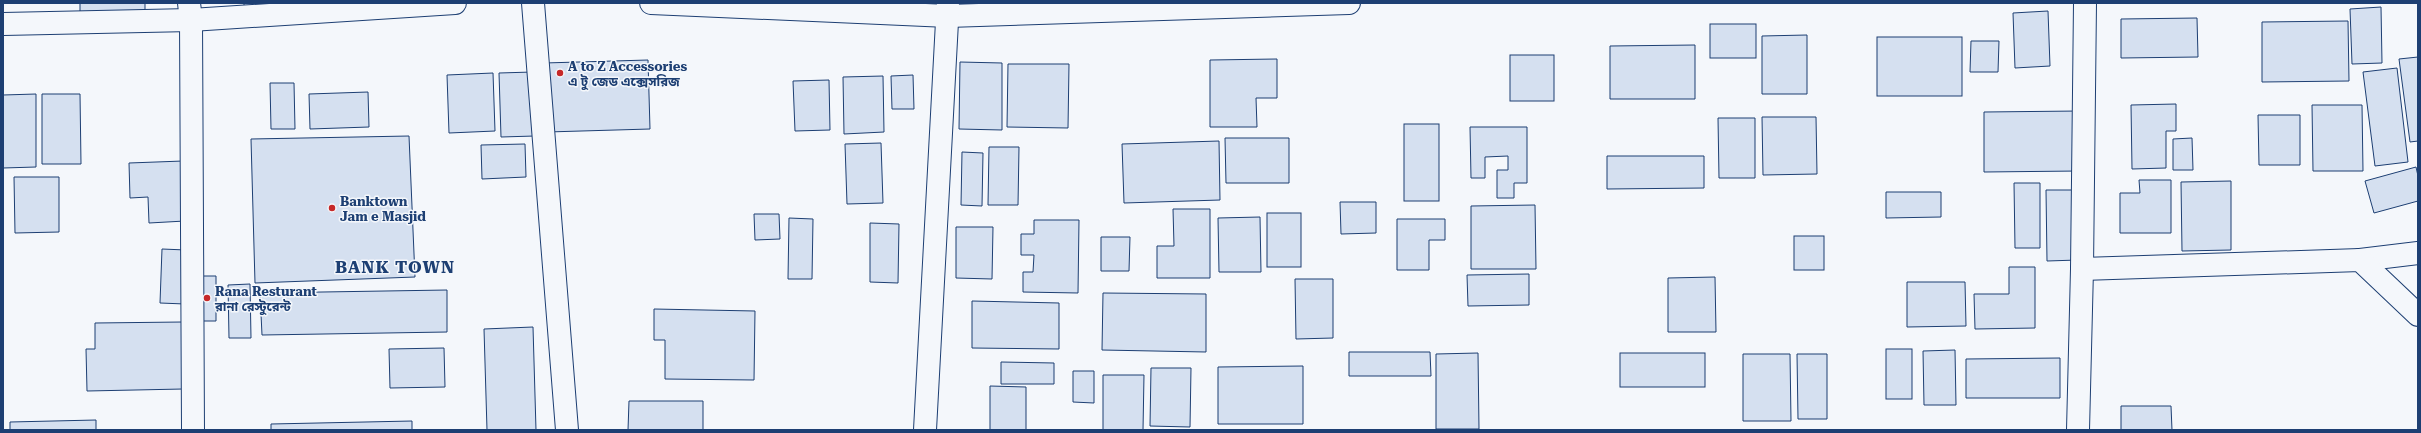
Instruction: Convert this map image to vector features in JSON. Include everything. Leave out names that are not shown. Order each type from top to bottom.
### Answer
[{"type":"street","points":[[3,24],[190,12],[455,3]]},
{"type":"street","points":[[533,3],[567,430]]},
{"type":"street","points":[[651,3],[948,9],[1349,3]]},
{"type":"street","points":[[2078,430],[2082,269],[2085,3]]},
{"type":"street","points":[[925,430],[948,9]]},
{"type":"street","points":[[190,12],[193,430]]},
{"type":"street","points":[[2082,269],[2360,260],[2418,253]]},
{"type":"street","points":[[2360,260],[2418,315]]},
{"type":"building","points":[[80,3],[145,3],[145,15],[80,15]]},
{"type":"building","points":[[244,3],[306,3],[244,7]]},
{"type":"building","points":[[2381,7],[2382,63],[2352,64],[2350,9]]},
{"type":"building","points":[[2048,11],[2050,66],[2015,68],[2013,13]]},
{"type":"building","points":[[2197,18],[2198,57],[2121,58],[2121,19]]},
{"type":"building","points":[[2348,21],[2349,81],[2262,82],[2262,22]]},
{"type":"building","points":[[1710,24],[1756,24],[1756,58],[1710,58]]},
{"type":"building","points":[[1807,35],[1807,94],[1762,94],[1762,36]]},
{"type":"building","points":[[1877,37],[1962,37],[1962,96],[1877,96]]},
{"type":"building","points":[[1971,41],[1999,41],[1998,72],[1970,72]]},
{"type":"building","points":[[1695,45],[1695,99],[1610,99],[1610,46]]},
{"type":"building","points":[[1510,55],[1554,55],[1554,101],[1510,101]]},
{"type":"building","points":[[2418,57],[2418,141],[2410,142],[2399,59]]},
{"type":"building","points":[[1277,59],[1277,98],[1256,98],[1257,127],[1210,127],[1210,60]]},
{"type":"building","points":[[648,60],[650,129],[547,132],[544,63]]},
{"type":"building","points":[[960,62],[1002,63],[1002,130],[959,129]]},
{"type":"building","points":[[1008,64],[1069,64],[1068,128],[1007,127]]},
{"type":"building","points":[[2397,68],[2408,162],[2375,166],[2363,72]]},
{"type":"building","points":[[533,72],[535,136],[501,137],[499,73]]},
{"type":"building","points":[[493,73],[495,131],[449,133],[447,75]]},
{"type":"building","points":[[913,75],[914,109],[892,109],[891,76]]},
{"type":"building","points":[[883,76],[884,132],[844,134],[843,77]]},
{"type":"building","points":[[829,80],[830,130],[795,131],[793,81]]},
{"type":"building","points":[[270,83],[294,83],[295,129],[271,129]]},
{"type":"building","points":[[368,92],[369,127],[310,129],[309,94]]},
{"type":"building","points":[[36,94],[36,167],[3,168],[3,95]]},
{"type":"building","points":[[42,94],[80,94],[81,164],[42,164]]},
{"type":"building","points":[[2176,104],[2176,131],[2166,131],[2166,168],[2132,169],[2131,105]]},
{"type":"building","points":[[2312,105],[2362,105],[2363,171],[2313,171]]},
{"type":"building","points":[[2079,111],[2079,171],[1984,172],[1984,112]]},
{"type":"building","points":[[2258,115],[2300,115],[2300,165],[2259,165]]},
{"type":"building","points":[[1762,117],[1816,117],[1817,174],[1763,175]]},
{"type":"building","points":[[1718,118],[1755,118],[1755,178],[1719,178]]},
{"type":"building","points":[[1404,124],[1439,124],[1439,201],[1404,201]]},
{"type":"building","points":[[1470,127],[1527,127],[1527,183],[1514,183],[1514,198],[1497,198],[1497,170],[1508,170],[1508,156],[1485,157],[1485,178],[1471,178]]},
{"type":"building","name":"Banktown Jam e Masjid","points":[[409,136],[415,277],[255,283],[251,139]]},
{"type":"building","points":[[1225,138],[1289,138],[1289,183],[1226,183]]},
{"type":"building","points":[[2192,138],[2193,170],[2173,170],[2173,139]]},
{"type":"building","points":[[1219,141],[1220,200],[1124,203],[1122,144]]},
{"type":"building","points":[[881,143],[883,203],[847,204],[845,144]]},
{"type":"building","points":[[525,144],[526,177],[482,179],[481,145]]},
{"type":"building","points":[[989,147],[1019,147],[1018,205],[988,205]]},
{"type":"building","points":[[962,152],[983,153],[982,206],[961,205]]},
{"type":"building","points":[[1607,156],[1704,156],[1704,188],[1607,189]]},
{"type":"building","points":[[183,161],[185,221],[149,223],[148,197],[130,198],[129,163]]},
{"type":"building","points":[[2416,167],[2418,176],[2418,201],[2374,213],[2365,181]]},
{"type":"building","points":[[14,177],[59,177],[59,232],[15,233]]},
{"type":"building","points":[[2139,180],[2171,180],[2171,233],[2120,233],[2120,193],[2140,193]]},
{"type":"building","points":[[2231,181],[2231,250],[2182,251],[2181,182]]},
{"type":"building","points":[[2014,183],[2040,183],[2040,248],[2015,248]]},
{"type":"building","points":[[2046,190],[2078,190],[2078,260],[2047,261]]},
{"type":"building","points":[[1886,192],[1941,192],[1941,217],[1886,218]]},
{"type":"building","points":[[1340,202],[1376,202],[1376,233],[1341,234]]},
{"type":"building","points":[[1535,205],[1536,269],[1471,269],[1471,206]]},
{"type":"building","points":[[1173,209],[1210,209],[1210,278],[1157,278],[1157,246],[1174,246]]},
{"type":"building","points":[[1267,213],[1301,213],[1301,267],[1267,267]]},
{"type":"building","points":[[754,214],[779,214],[780,239],[755,240]]},
{"type":"building","points":[[1260,217],[1261,272],[1219,272],[1218,218]]},
{"type":"building","points":[[789,218],[813,219],[812,279],[788,279]]},
{"type":"building","points":[[1397,219],[1445,219],[1445,240],[1429,240],[1429,270],[1397,270]]},
{"type":"building","points":[[1034,220],[1079,220],[1078,293],[1023,292],[1023,272],[1033,272],[1034,255],[1021,255],[1021,234],[1034,234]]},
{"type":"building","points":[[870,223],[899,224],[898,283],[870,282]]},
{"type":"building","points":[[956,227],[993,227],[992,279],[956,278]]},
{"type":"building","points":[[1794,236],[1824,236],[1824,270],[1794,270]]},
{"type":"building","points":[[1101,237],[1130,237],[1129,271],[1101,271]]},
{"type":"building","points":[[162,249],[186,250],[185,304],[160,303]]},
{"type":"building","points":[[2009,267],[2035,267],[2035,328],[1975,329],[1974,294],[2009,294]]},
{"type":"building","points":[[1529,274],[1529,305],[1468,306],[1467,275]]},
{"type":"building","name":"Rana Resturant রানা রেস্টুরেন্ট","points":[[198,276],[216,276],[216,321],[199,321]]},
{"type":"building","points":[[1715,277],[1716,332],[1668,332],[1668,278]]},
{"type":"building","points":[[1295,279],[1333,279],[1333,338],[1296,339]]},
{"type":"building","points":[[1907,282],[1965,282],[1966,326],[1907,327]]},
{"type":"building","points":[[250,284],[251,338],[229,338],[228,285]]},
{"type":"building","points":[[447,290],[447,332],[262,335],[260,293]]},
{"type":"building","points":[[1103,293],[1206,294],[1206,352],[1102,350]]},
{"type":"building","points":[[972,301],[1059,303],[1059,349],[972,348]]},
{"type":"building","points":[[654,309],[755,311],[754,380],[665,379],[665,340],[654,340]]},
{"type":"building","points":[[182,322],[183,389],[87,391],[86,349],[95,349],[95,323]]},
{"type":"building","points":[[533,327],[536,430],[487,430],[484,329]]},
{"type":"building","points":[[444,348],[445,387],[390,388],[389,349]]},
{"type":"building","points":[[1886,349],[1912,349],[1912,399],[1886,399]]},
{"type":"building","points":[[1955,350],[1956,405],[1924,405],[1923,351]]},
{"type":"building","points":[[1349,352],[1430,352],[1431,376],[1349,376]]},
{"type":"building","points":[[1478,353],[1479,429],[1436,429],[1436,354]]},
{"type":"building","points":[[1620,353],[1705,353],[1705,387],[1620,387]]},
{"type":"building","points":[[1743,354],[1790,354],[1791,421],[1743,421]]},
{"type":"building","points":[[1797,354],[1827,354],[1827,419],[1798,419]]},
{"type":"building","points":[[2060,358],[2060,398],[1966,398],[1966,359]]},
{"type":"building","points":[[1001,362],[1054,363],[1054,384],[1001,384]]},
{"type":"building","points":[[1303,366],[1303,424],[1218,424],[1218,367]]},
{"type":"building","points":[[1151,368],[1191,368],[1190,427],[1150,426]]},
{"type":"building","points":[[1073,371],[1094,371],[1094,403],[1073,402]]},
{"type":"building","points":[[1103,375],[1144,375],[1143,430],[1103,430]]},
{"type":"building","points":[[990,386],[1026,387],[1026,430],[990,430]]},
{"type":"building","points":[[629,401],[703,401],[703,430],[628,430]]},
{"type":"building","points":[[2121,406],[2171,406],[2172,430],[2121,430]]},
{"type":"building","points":[[96,420],[96,430],[10,430],[10,422]]},
{"type":"building","points":[[412,421],[412,430],[271,430],[271,424]]},
{"type":"place","name":"A to Z Accessories এ টু জেড এক্সেসরিজ","points":[[560,73]]},
{"type":"place","name":"Banktown Jam e Masjid","points":[[332,208]]},
{"type":"place","name":"Rana Resturant রানা রেস্টুরেন্ট","points":[[207,298]]},
{"type":"district","name":"BANK TOWN","points":[[395,267]]}]
